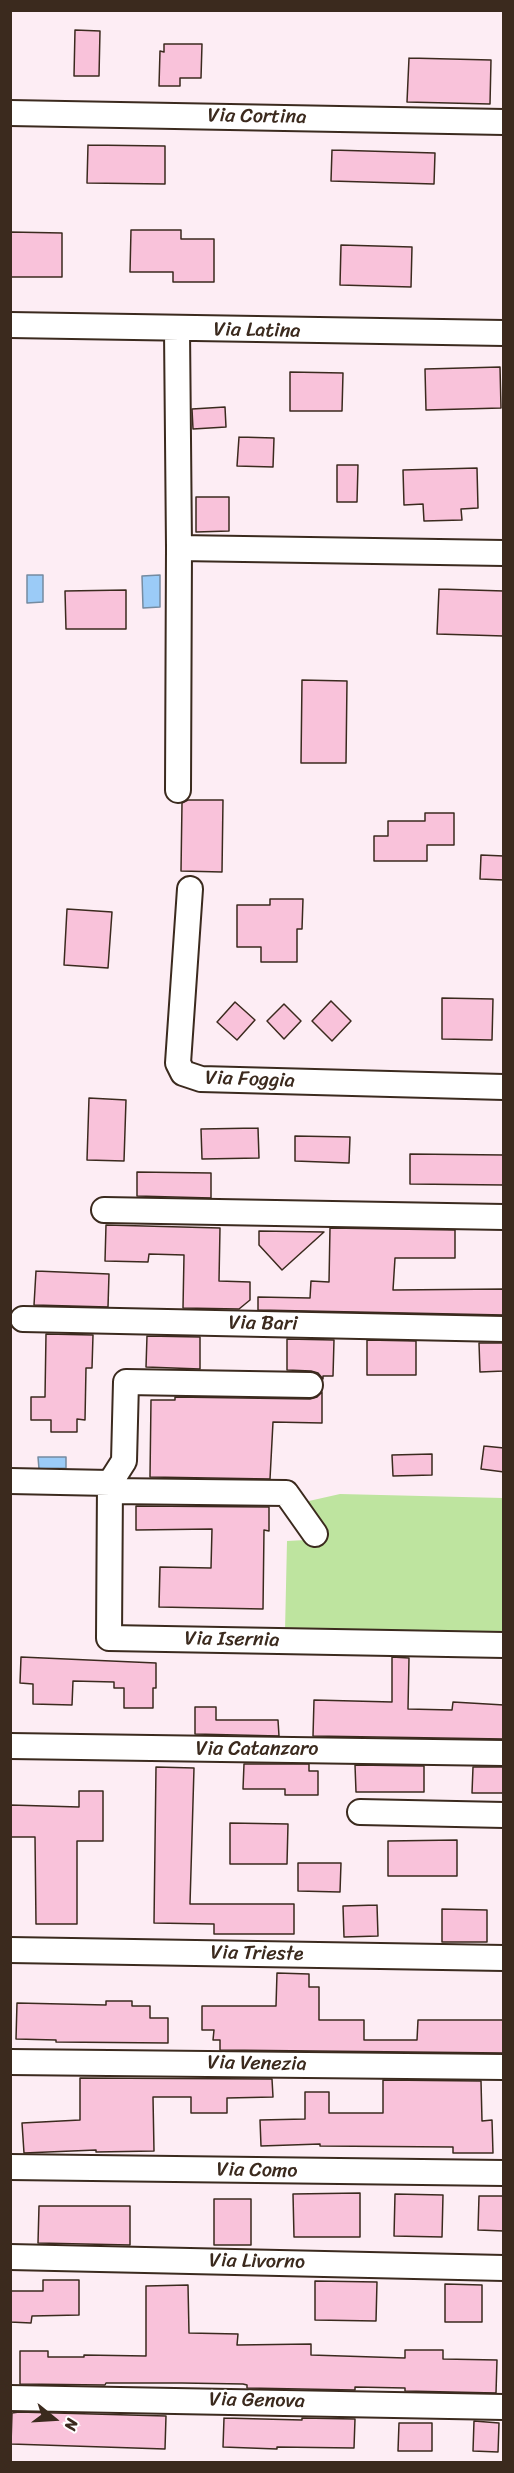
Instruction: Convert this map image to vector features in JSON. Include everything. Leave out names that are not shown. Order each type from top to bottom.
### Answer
[{"type":"street","name":"Via Cortina","points":[[10,113],[504,122]]},
{"type":"street","name":"Via Latina","points":[[10,326],[504,333]]},
{"type":"street","points":[[177,330],[178,790]]},
{"type":"street","points":[[179,548],[504,553]]},
{"type":"street","name":"Via Foggia","points":[[190,889],[178,1063],[183,1073],[201,1079],[504,1087]]},
{"type":"street","points":[[105,1210],[504,1217]]},
{"type":"street","name":"Via Bari","points":[[23,1318],[504,1329]]},
{"type":"street","name":"Via Isernia","points":[[310,1385],[126,1382],[124,1461],[110,1487],[109,1638],[504,1645]]},
{"type":"street","points":[[10,1481],[286,1493],[315,1534]]},
{"type":"street","name":"Via Catanzaro","points":[[10,1746],[504,1754]]},
{"type":"street","points":[[360,1812],[504,1815]]},
{"type":"street","name":"Via Trieste","points":[[10,1950],[504,1958]]},
{"type":"street","name":"Via Venezia","points":[[10,2062],[504,2067]]},
{"type":"street","name":"Via Como","points":[[10,2167],[504,2174]]},
{"type":"street","name":"Via Livorno","points":[[10,2257],[504,2268]]},
{"type":"street","name":"Via Genova","points":[[10,2398],[504,2407]]},
{"type":"green space","points":[[340,1494],[503,1498],[503,1634],[285,1631],[287,1541],[324,1539],[323,1523],[300,1503]]},
{"type":"water","points":[[27,575],[43,575],[43,602],[27,603]]},
{"type":"water","points":[[160,575],[160,607],[143,608],[142,576]]},
{"type":"water","points":[[38,1457],[66,1457],[66,1468],[39,1469]]},
{"type":"building","points":[[75,30],[100,31],[99,76],[74,76]]},
{"type":"building","points":[[164,44],[202,44],[201,78],[180,78],[180,86],[159,86],[160,51],[164,52]]},
{"type":"building","points":[[409,58],[491,60],[490,104],[407,102]]},
{"type":"building","points":[[88,145],[165,146],[165,184],[87,183]]},
{"type":"building","points":[[332,150],[435,153],[434,184],[331,181]]},
{"type":"building","points":[[131,230],[181,230],[181,239],[214,239],[214,282],[173,282],[173,272],[130,272]]},
{"type":"building","points":[[10,232],[62,233],[62,277],[10,277]]},
{"type":"building","points":[[341,245],[412,247],[411,287],[340,285]]},
{"type":"building","points":[[500,367],[501,408],[426,410],[425,369]]},
{"type":"building","points":[[290,372],[343,373],[342,411],[290,411]]},
{"type":"building","points":[[225,407],[226,427],[193,429],[192,409]]},
{"type":"building","points":[[239,437],[274,438],[273,467],[237,466]]},
{"type":"building","points":[[337,465],[358,465],[357,502],[337,502]]},
{"type":"building","points":[[477,468],[478,508],[461,509],[462,520],[424,521],[423,504],[404,505],[403,470]]},
{"type":"building","points":[[196,497],[229,497],[229,531],[196,532]]},
{"type":"building","points":[[439,589],[504,591],[504,636],[437,634]]},
{"type":"building","points":[[126,590],[126,629],[66,629],[65,591]]},
{"type":"building","points":[[302,680],[347,681],[346,763],[301,763]]},
{"type":"building","points":[[188,800],[223,800],[222,872],[181,871],[182,803]]},
{"type":"building","points":[[425,813],[454,813],[454,845],[427,845],[427,861],[374,861],[374,836],[388,836],[388,821],[425,821]]},
{"type":"building","points":[[481,855],[504,856],[504,880],[480,879]]},
{"type":"building","points":[[270,899],[303,899],[302,929],[297,929],[297,962],[261,962],[261,947],[237,947],[237,905],[270,905]]},
{"type":"building","points":[[67,909],[112,912],[108,968],[64,965]]},
{"type":"building","points":[[442,998],[493,999],[492,1040],[442,1039]]},
{"type":"building","points":[[331,1001],[351,1021],[332,1041],[312,1021]]},
{"type":"building","points":[[235,1002],[255,1020],[237,1040],[217,1022]]},
{"type":"building","points":[[284,1004],[301,1021],[284,1039],[267,1021]]},
{"type":"building","points":[[89,1098],[126,1100],[124,1161],[87,1160]]},
{"type":"building","points":[[258,1128],[259,1158],[202,1159],[201,1129]]},
{"type":"building","points":[[295,1136],[350,1137],[349,1163],[295,1161]]},
{"type":"building","points":[[410,1154],[504,1155],[504,1185],[410,1184]]},
{"type":"building","points":[[137,1172],[211,1173],[211,1198],[137,1196]]},
{"type":"building","points":[[106,1225],[220,1228],[219,1281],[250,1282],[250,1300],[239,1309],[183,1308],[184,1255],[149,1254],[148,1262],[105,1261]]},
{"type":"building","points":[[330,1228],[455,1230],[455,1258],[395,1258],[393,1290],[504,1289],[504,1315],[258,1310],[258,1297],[310,1298],[311,1281],[329,1282]]},
{"type":"building","points":[[259,1231],[324,1232],[282,1270],[259,1245]]},
{"type":"building","points":[[36,1271],[109,1274],[108,1307],[34,1305]]},
{"type":"building","points":[[46,1334],[93,1335],[92,1368],[86,1368],[85,1420],[77,1419],[77,1432],[51,1432],[51,1420],[31,1420],[31,1397],[45,1397]]},
{"type":"building","points":[[147,1336],[200,1337],[200,1369],[146,1367]]},
{"type":"building","points":[[287,1339],[334,1340],[333,1376],[323,1376],[323,1379],[318,1373],[311,1371],[287,1370]]},
{"type":"building","points":[[367,1340],[416,1341],[416,1375],[367,1375]]},
{"type":"building","points":[[479,1343],[504,1343],[504,1371],[480,1372]]},
{"type":"building","points":[[322,1392],[322,1423],[273,1422],[270,1479],[150,1477],[151,1400],[175,1400],[175,1397],[310,1399]]},
{"type":"building","points":[[484,1446],[504,1448],[504,1472],[481,1469]]},
{"type":"building","points":[[432,1454],[432,1475],[393,1476],[392,1455]]},
{"type":"building","points":[[136,1506],[269,1507],[269,1531],[264,1530],[263,1609],[159,1607],[160,1567],[211,1568],[212,1529],[136,1530]]},
{"type":"building","points":[[21,1657],[156,1663],[153,1708],[124,1708],[124,1688],[114,1688],[114,1682],[73,1681],[72,1705],[33,1704],[33,1684],[20,1683]]},
{"type":"building","points":[[392,1657],[409,1658],[408,1709],[452,1710],[453,1702],[504,1705],[504,1739],[313,1736],[314,1700],[392,1702]]},
{"type":"building","points":[[195,1707],[216,1707],[216,1720],[278,1720],[279,1736],[195,1734]]},
{"type":"building","points":[[244,1764],[309,1764],[309,1771],[318,1771],[318,1795],[285,1795],[285,1789],[243,1789]]},
{"type":"building","points":[[355,1765],[424,1766],[424,1792],[356,1792]]},
{"type":"building","points":[[156,1767],[194,1768],[190,1904],[294,1904],[294,1934],[214,1934],[214,1924],[154,1923]]},
{"type":"building","points":[[473,1767],[504,1767],[504,1793],[472,1793]]},
{"type":"building","points":[[79,1791],[103,1791],[103,1841],[77,1841],[77,1924],[36,1924],[35,1837],[10,1837],[10,1805],[79,1807]]},
{"type":"building","points":[[230,1823],[288,1824],[287,1864],[230,1864]]},
{"type":"building","points":[[457,1840],[457,1876],[388,1876],[388,1841]]},
{"type":"building","points":[[298,1863],[341,1863],[340,1892],[298,1891]]},
{"type":"building","points":[[377,1905],[378,1936],[344,1937],[343,1906]]},
{"type":"building","points":[[442,1909],[487,1910],[487,1942],[442,1942]]},
{"type":"building","points":[[277,1973],[309,1974],[309,1987],[319,1987],[319,2020],[364,2020],[364,2040],[417,2040],[418,2020],[504,2020],[504,2053],[220,2050],[220,2040],[213,2040],[214,2030],[202,2030],[202,2006],[276,2006]]},
{"type":"building","points":[[106,2001],[132,2001],[132,2006],[150,2006],[150,2018],[168,2018],[168,2043],[56,2042],[56,2040],[16,2039],[17,2003],[106,2005]]},
{"type":"building","points":[[80,2078],[272,2079],[273,2097],[227,2098],[227,2113],[191,2113],[191,2097],[153,2097],[154,2151],[96,2152],[96,2150],[24,2153],[22,2123],[80,2120]]},
{"type":"building","points":[[383,2080],[481,2081],[482,2121],[492,2120],[493,2153],[453,2153],[453,2147],[320,2146],[320,2144],[261,2146],[260,2120],[305,2119],[305,2092],[329,2092],[329,2113],[383,2113]]},
{"type":"building","points":[[360,2193],[360,2237],[294,2237],[293,2194]]},
{"type":"building","points":[[395,2194],[443,2195],[442,2237],[394,2236]]},
{"type":"building","points":[[479,2196],[504,2196],[504,2231],[478,2230]]},
{"type":"building","points":[[214,2199],[251,2199],[251,2245],[214,2245]]},
{"type":"building","points":[[39,2206],[130,2206],[130,2245],[38,2243]]},
{"type":"building","points":[[43,2280],[79,2280],[79,2315],[32,2316],[31,2323],[10,2322],[10,2291],[43,2291]]},
{"type":"building","points":[[315,2281],[377,2282],[376,2321],[315,2320]]},
{"type":"building","points":[[445,2284],[482,2285],[482,2322],[445,2322]]},
{"type":"building","points":[[188,2285],[189,2333],[238,2334],[237,2345],[311,2344],[311,2355],[405,2358],[405,2350],[443,2350],[443,2359],[497,2360],[496,2393],[405,2391],[405,2388],[355,2387],[355,2390],[247,2388],[247,2385],[243,2384],[20,2384],[20,2351],[48,2351],[48,2357],[146,2356],[146,2286]]},
{"type":"building","points":[[12,2413],[166,2416],[165,2449],[11,2444]]},
{"type":"building","points":[[224,2418],[355,2419],[354,2448],[223,2447]]},
{"type":"building","points":[[474,2421],[499,2423],[498,2452],[473,2451]]},
{"type":"building","points":[[399,2423],[432,2423],[432,2451],[398,2451]]}]
